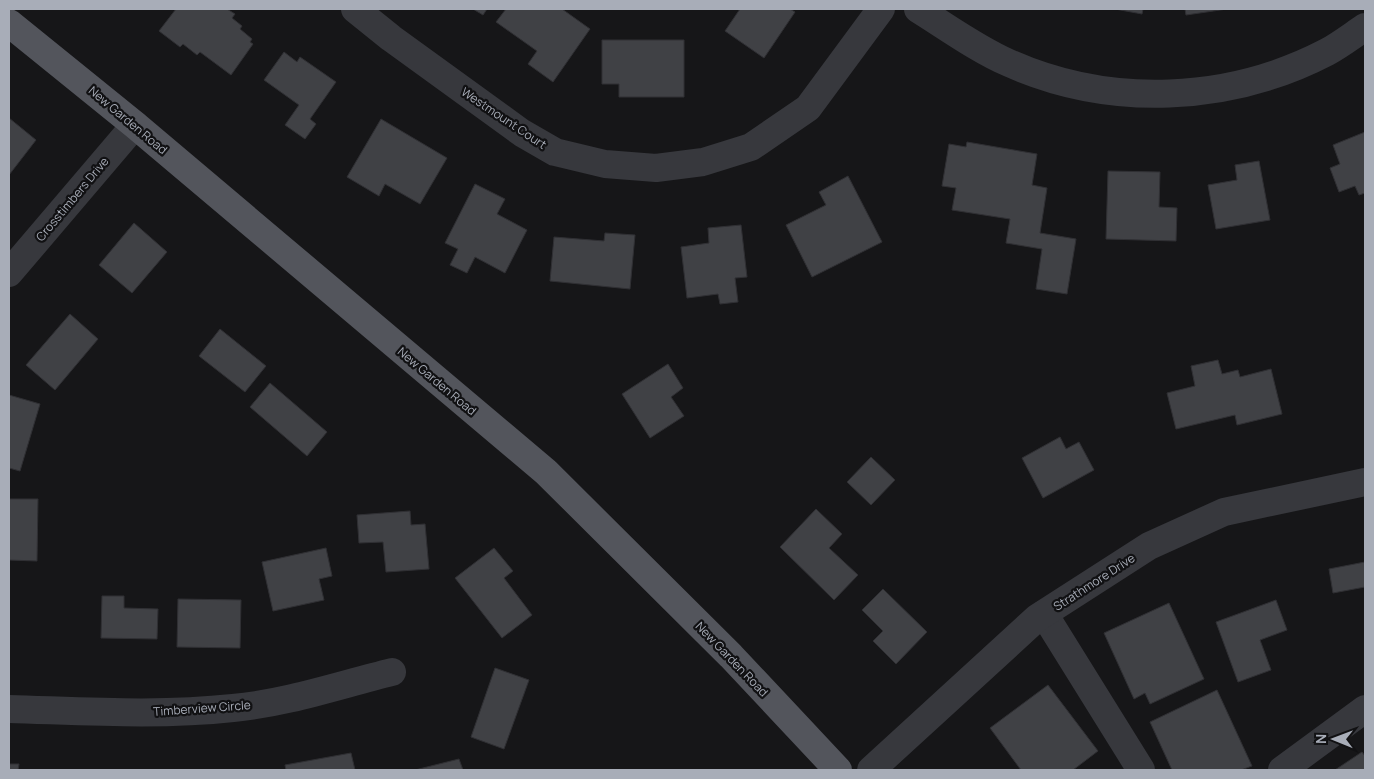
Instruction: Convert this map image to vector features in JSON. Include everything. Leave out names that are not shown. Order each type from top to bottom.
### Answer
[{"type":"main road","name":"New Garden Road","points":[[9,23],[134,125],[546,472],[731,656],[838,770]]},
{"type":"street","name":"Westmount Court","points":[[356,9],[391,38],[522,133],[555,152],[605,164],[656,168],[703,162],[751,147],[808,108],[880,9]]},
{"type":"street","points":[[918,9],[1008,63],[1051,79],[1104,90],[1143,95],[1185,94],[1225,87],[1276,74],[1328,52],[1365,27]]},
{"type":"street","name":"Crosstimbers Drive","points":[[9,273],[134,125]]},
{"type":"street","name":"Strathmore Drive","points":[[870,770],[1037,618],[1149,546],[1224,512],[1365,482]]},
{"type":"street","points":[[1044,614],[1141,770]]},
{"type":"street","name":"Timberview Circle","points":[[9,709],[154,712],[233,708],[281,700],[392,672]]},
{"type":"street","points":[[1282,770],[1365,709]]},
{"type":"building","points":[[176,9],[227,9],[235,14],[232,18],[242,26],[240,29],[252,39],[250,42],[253,44],[231,75],[200,52],[197,55],[183,44],[180,47],[159,31]]},
{"type":"building","points":[[473,9],[487,9],[483,15]]},
{"type":"building","points":[[506,9],[562,9],[590,29],[553,82],[528,64],[537,51],[496,22]]},
{"type":"building","points":[[740,9],[790,9],[795,12],[764,58],[725,31]]},
{"type":"building","points":[[1115,9],[1143,9],[1142,14]]},
{"type":"building","points":[[1185,9],[1227,9],[1186,15]]},
{"type":"building","points":[[602,40],[684,40],[684,97],[619,97],[619,84],[602,84]]},
{"type":"building","points":[[284,52],[297,62],[300,57],[336,82],[310,119],[316,124],[305,139],[285,125],[299,105],[264,80]]},
{"type":"building","points":[[9,118],[36,140],[9,175]]},
{"type":"building","points":[[381,119],[447,158],[420,204],[385,184],[379,196],[347,177]]},
{"type":"building","points":[[1365,132],[1365,193],[1359,195],[1355,186],[1339,192],[1330,168],[1340,164],[1333,145]]},
{"type":"building","points":[[967,142],[1037,154],[1032,185],[1047,188],[1040,233],[1076,239],[1067,294],[1036,289],[1042,249],[1006,243],[1010,219],[952,210],[956,188],[942,186],[949,144],[966,147]]},
{"type":"building","points":[[1259,161],[1270,220],[1216,229],[1208,185],[1237,180],[1235,165]]},
{"type":"building","points":[[1108,171],[1160,172],[1159,207],[1177,208],[1176,241],[1106,239]]},
{"type":"building","points":[[848,176],[882,242],[812,277],[786,225],[826,205],[819,192]]},
{"type":"building","points":[[475,184],[505,199],[497,214],[527,230],[505,273],[475,257],[467,273],[450,265],[458,249],[445,243]]},
{"type":"building","points":[[134,223],[167,252],[132,293],[99,265]]},
{"type":"building","points":[[741,225],[747,277],[735,278],[738,302],[720,304],[718,294],[687,298],[681,247],[709,243],[708,228]]},
{"type":"building","points":[[605,233],[635,235],[630,289],[550,281],[554,237],[604,241]]},
{"type":"building","points":[[70,314],[98,339],[55,390],[26,365]]},
{"type":"building","points":[[220,329],[266,366],[245,392],[199,356]]},
{"type":"building","points":[[1218,360],[1222,374],[1238,370],[1240,377],[1271,369],[1282,414],[1237,425],[1235,415],[1176,429],[1167,393],[1195,386],[1191,366]]},
{"type":"building","points":[[668,364],[683,388],[671,397],[684,416],[650,438],[622,394]]},
{"type":"building","points":[[270,383],[327,432],[307,456],[250,407]]},
{"type":"building","points":[[9,395],[40,404],[20,471],[9,468]]},
{"type":"building","points":[[1060,437],[1066,449],[1079,442],[1094,470],[1043,498],[1022,458]]},
{"type":"building","points":[[871,457],[895,480],[871,505],[847,482]]},
{"type":"building","points":[[9,499],[38,499],[37,561],[9,560]]},
{"type":"building","points":[[816,509],[842,534],[829,548],[858,575],[834,600],[780,547]]},
{"type":"building","points":[[410,511],[411,525],[425,524],[429,569],[386,572],[383,542],[359,543],[357,515]]},
{"type":"building","points":[[326,548],[332,576],[319,579],[324,600],[273,611],[262,562]]},
{"type":"building","points":[[494,548],[513,571],[504,578],[532,615],[502,638],[455,578]]},
{"type":"building","points":[[1365,562],[1365,587],[1333,593],[1329,569]]},
{"type":"building","points":[[883,589],[927,632],[896,664],[873,641],[883,631],[862,610]]},
{"type":"building","points":[[102,596],[124,596],[124,608],[158,609],[157,639],[101,638]]},
{"type":"building","points":[[178,599],[241,600],[240,648],[177,647]]},
{"type":"building","points":[[1276,600],[1287,630],[1260,640],[1271,670],[1238,682],[1216,622]]},
{"type":"building","points":[[1169,603],[1204,679],[1150,704],[1145,693],[1134,699],[1104,633]]},
{"type":"building","points":[[495,668],[529,680],[504,749],[471,737]]},
{"type":"building","points":[[1048,685],[1098,751],[1073,770],[1021,770],[990,728]]},
{"type":"building","points":[[1217,690],[1252,766],[1241,770],[1172,770],[1150,722]]},
{"type":"building","points":[[1362,752],[1365,756],[1365,770],[1335,770]]},
{"type":"building","points":[[351,753],[355,770],[286,770],[285,765]]},
{"type":"building","points":[[459,759],[463,770],[415,770]]},
{"type":"building","points":[[9,764],[19,764],[18,770],[9,770]]}]
